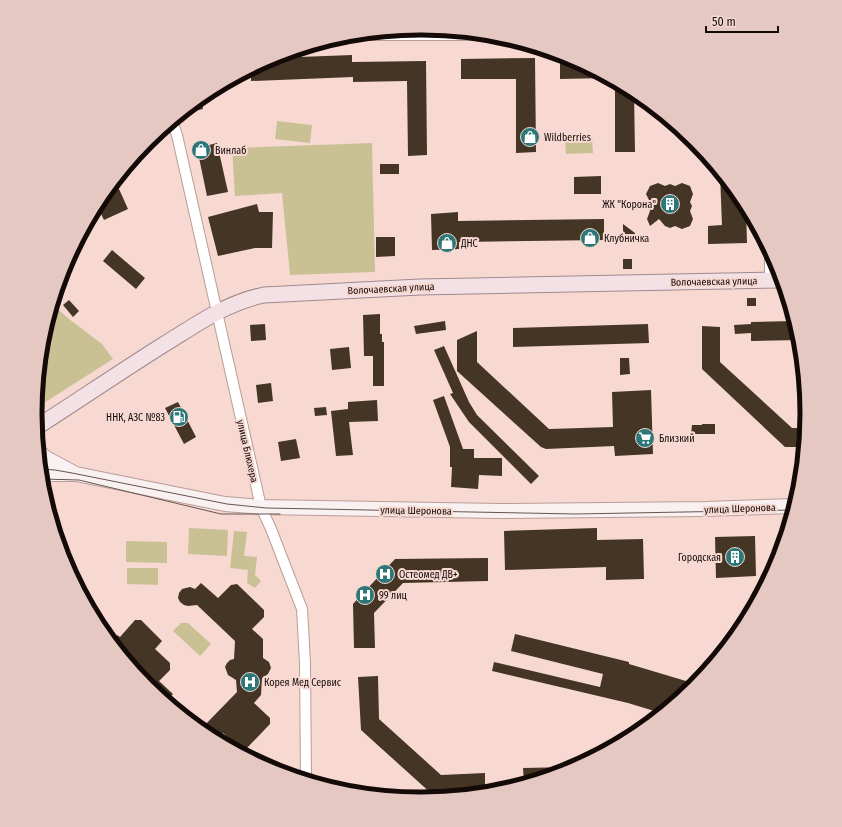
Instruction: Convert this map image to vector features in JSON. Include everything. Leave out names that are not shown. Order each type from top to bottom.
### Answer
[{"type":"main road","name":"Волочаевская улица","points":[[42,424],[122,371],[218,311],[252,298],[271,295],[420,287],[775,280]]},
{"type":"main road","points":[[45,457],[76,474]]},
{"type":"main road","name":"улица Шеронова","points":[[48,474],[76,474],[225,504],[261,507],[500,511],[706,509],[788,506]]},
{"type":"street","name":"улица Блюхера","points":[[174,127],[218,311],[261,507],[302,609],[305,663],[306,774]]},
{"type":"shaded area","points":[[277,121],[312,125],[310,143],[275,139]]},
{"type":"shaded area","points":[[592,138],[593,153],[566,154],[565,140]]},
{"type":"shaded area","points":[[372,143],[375,272],[290,275],[282,193],[235,196],[232,148]]},
{"type":"shaded area","points":[[57,309],[102,344],[113,359],[42,404],[46,364]]},
{"type":"shaded area","points":[[189,528],[228,530],[227,556],[188,554]]},
{"type":"shaded area","points":[[234,531],[247,532],[244,556],[257,557],[255,575],[261,581],[255,588],[247,583],[248,570],[230,568]]},
{"type":"shaded area","points":[[126,541],[167,542],[167,563],[126,562]]},
{"type":"shaded area","points":[[127,568],[158,568],[158,585],[127,584]]},
{"type":"shaded area","points":[[181,623],[188,623],[211,644],[200,656],[173,631]]},
{"type":"building","points":[[352,55],[352,62],[426,61],[427,155],[408,156],[407,81],[353,82],[353,77],[251,81],[251,76],[293,57]]},
{"type":"building","points":[[535,58],[536,152],[516,153],[516,79],[461,79],[461,59]]},
{"type":"building","points":[[560,62],[596,78],[560,79]]},
{"type":"building","points":[[615,89],[634,101],[635,152],[615,152]]},
{"type":"building","points":[[202,105],[203,109],[194,111]]},
{"type":"building","points":[[217,143],[228,192],[207,196],[197,148]]},
{"type":"building","points":[[380,164],[399,164],[399,174],[380,174]]},
{"type":"building","points":[[601,176],[601,194],[574,194],[574,177]]},
{"type":"building","points":[[720,182],[746,220],[747,243],[708,244],[708,226],[722,225]]},
{"type":"building","name":"ЖК \"Корона\"","points":[[658,183],[665,186],[670,184],[675,186],[682,183],[690,186],[693,194],[690,202],[692,206],[690,211],[693,219],[690,226],[682,229],[675,226],[670,228],[665,226],[659,219],[650,226],[647,219],[650,211],[648,206],[650,202],[646,194],[650,186]]},
{"type":"building","points":[[119,189],[128,209],[104,220],[100,212],[115,191]]},
{"type":"building","points":[[257,204],[259,212],[273,212],[272,248],[255,248],[218,256],[208,217]]},
{"type":"building","points":[[458,212],[458,221],[604,219],[604,240],[459,242],[459,249],[432,250],[431,214]]},
{"type":"building","points":[[623,224],[635,233],[635,243],[623,243]]},
{"type":"building","points":[[376,237],[395,237],[395,256],[376,257]]},
{"type":"building","points":[[112,250],[145,278],[136,289],[103,261]]},
{"type":"building","points":[[623,259],[632,259],[632,269],[623,269]]},
{"type":"building","points":[[747,298],[756,298],[756,306],[747,306]]},
{"type":"building","points":[[69,300],[79,311],[73,317],[63,305]]},
{"type":"building","points":[[380,314],[380,334],[382,334],[382,342],[384,342],[384,386],[373,386],[373,356],[364,356],[363,315]]},
{"type":"building","points":[[445,321],[446,330],[416,334],[414,326]]},
{"type":"building","points":[[788,321],[792,340],[751,341],[751,333],[735,334],[734,325],[751,324],[751,322]]},
{"type":"building","points":[[265,324],[266,340],[251,341],[250,325]]},
{"type":"building","points":[[648,324],[649,343],[513,347],[513,328]]},
{"type":"building","points":[[702,326],[720,327],[720,362],[792,428],[799,428],[798,447],[785,447],[702,369]]},
{"type":"building","points":[[477,331],[477,362],[549,429],[613,427],[612,392],[651,390],[653,454],[615,456],[614,446],[546,449],[541,447],[457,371],[457,340]]},
{"type":"building","points":[[444,346],[469,402],[477,415],[539,476],[531,484],[469,422],[450,394],[453,393],[434,350]]},
{"type":"building","points":[[349,347],[351,368],[332,370],[330,349]]},
{"type":"building","points":[[620,358],[629,358],[630,374],[620,375]]},
{"type":"building","points":[[271,383],[273,401],[258,403],[256,385]]},
{"type":"building","points":[[444,396],[463,449],[474,449],[474,458],[502,458],[502,476],[479,475],[478,489],[451,487],[452,467],[450,467],[450,447],[433,400]]},
{"type":"building","points":[[377,400],[378,421],[349,422],[353,455],[336,456],[331,411],[348,409],[348,402]]},
{"type":"building","points":[[178,402],[196,437],[184,444],[165,408]]},
{"type":"building","points":[[326,407],[327,415],[315,416],[314,408]]},
{"type":"building","points":[[715,424],[715,434],[691,434],[692,425]]},
{"type":"building","points":[[296,439],[300,458],[281,461],[278,442]]},
{"type":"building","points":[[597,528],[597,540],[643,539],[644,579],[606,580],[606,567],[505,570],[504,531]]},
{"type":"building","name":"Городская","points":[[755,536],[756,576],[716,578],[715,537]]},
{"type":"building","points":[[488,558],[488,581],[403,583],[374,613],[375,648],[354,648],[353,604],[395,559]]},
{"type":"building","points":[[201,583],[218,598],[231,585],[237,584],[264,610],[264,617],[252,629],[263,639],[263,658],[269,662],[271,668],[268,674],[262,678],[261,695],[254,703],[270,718],[270,724],[247,748],[234,742],[223,733],[222,734],[206,724],[237,692],[236,680],[228,675],[225,667],[230,660],[234,659],[235,641],[197,605],[188,606],[180,602],[178,598],[182,589],[190,587],[195,589]]},
{"type":"building","points":[[135,620],[141,620],[162,641],[155,649],[170,663],[170,670],[159,681],[173,694],[170,697],[136,663],[115,637],[117,635],[120,637]]},
{"type":"building","points":[[515,634],[629,662],[629,664],[688,682],[655,711],[628,703],[492,671],[494,662],[600,687],[603,674],[511,651]]},
{"type":"building","points":[[378,676],[379,719],[441,775],[485,773],[485,787],[429,792],[361,730],[358,677]]},
{"type":"building","points":[[555,767],[524,778],[523,768]]},
{"type":"tram line","points":[[47,469],[72,473],[227,504],[266,508],[575,514],[787,510]]},
{"type":"tram line","points":[[49,479],[79,480],[221,514],[280,514]]},
{"type":"place","name":"Wildberries","points":[[530,137]]},
{"type":"place","name":"Винлаб","points":[[201,150]]},
{"type":"place","name":"ЖК \"Корона\"","points":[[670,204]]},
{"type":"place","name":"Клубничка","points":[[590,238]]},
{"type":"place","name":"ДНС","points":[[447,243]]},
{"type":"place","name":"ННК, АЗС №83","points":[[179,417]]},
{"type":"place","name":"Близкий","points":[[645,438]]},
{"type":"place","name":"Городская","points":[[735,557]]},
{"type":"place","name":"Остеомед ДВ+","points":[[385,574]]},
{"type":"place","name":"99 лиц","points":[[365,595]]},
{"type":"place","name":"Корея Мед Сервис","points":[[250,682]]}]
